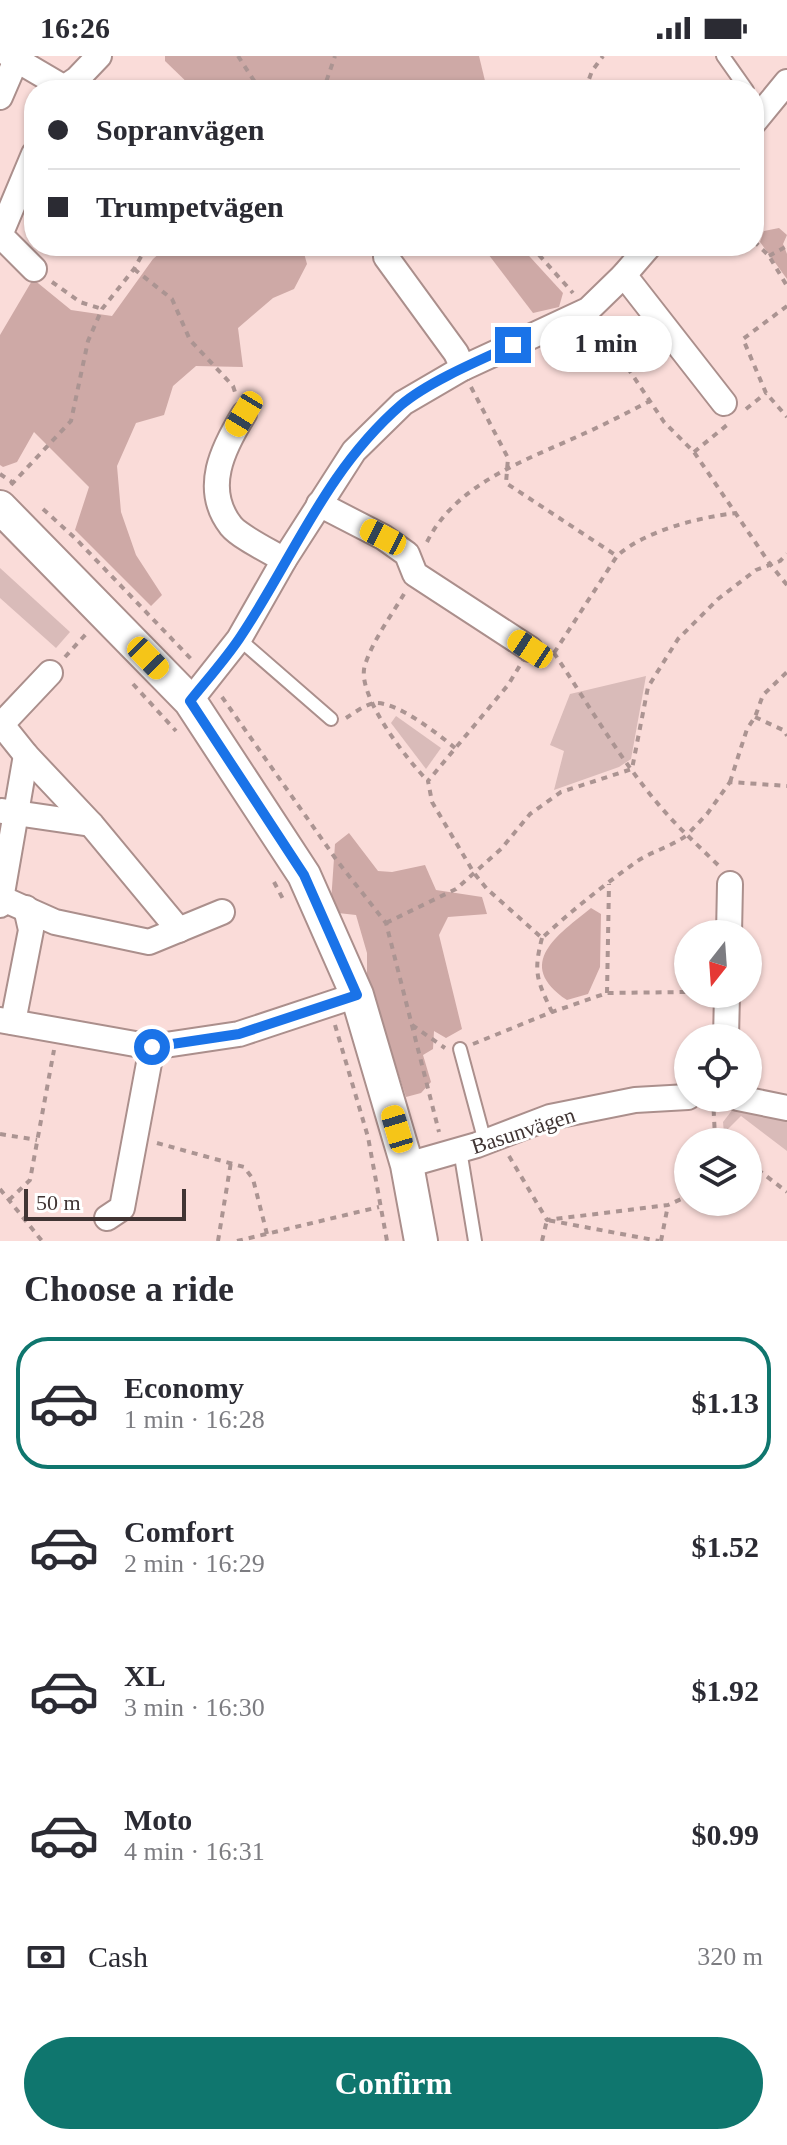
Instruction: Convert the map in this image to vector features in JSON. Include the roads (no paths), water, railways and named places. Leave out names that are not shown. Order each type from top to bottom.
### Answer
[{"type":"street","points":[[75,80],[99,56]]},
{"type":"street","points":[[0,97],[13,58],[49,80]]},
{"type":"street","points":[[764,104],[787,82]]},
{"type":"street","points":[[24,178],[0,235],[34,269]]},
{"type":"street","points":[[190,701],[239,639],[284,560],[354,451],[403,403],[463,368],[588,310],[640,256]]},
{"type":"street","points":[[386,257],[456,353],[463,368]]},
{"type":"street","points":[[624,275],[724,403]]},
{"type":"street","points":[[244,414],[225,446],[215,491],[231,527],[284,560]]},
{"type":"street","points":[[6,495],[190,701],[304,875],[343,1000],[407,1165],[421,1241]]},
{"type":"street","points":[[319,504],[383,537],[407,554],[415,574],[542,651]]},
{"type":"street","points":[[50,673],[1,726],[91,824],[179,930]]},
{"type":"street","points":[[26,755],[8,812],[1,901],[26,908],[55,922],[149,942],[222,912]]},
{"type":"street","points":[[8,812],[91,824]]},
{"type":"street","points":[[729,920],[730,884]]},
{"type":"street","points":[[26,908],[31,930],[6,1021],[152,1047],[239,1034],[343,1000]]},
{"type":"street","points":[[107,1218],[122,1208],[152,1047]]},
{"type":"street","name":"Basunvägen","points":[[407,1165],[491,1140],[550,1117],[635,1100],[674,1098]]},
{"type":"street","points":[[762,1103],[787,1108]]},
{"type":"lane","points":[[723,56],[740,80]]},
{"type":"lane","points":[[239,639],[331,719]]},
{"type":"lane","points":[[460,1049],[491,1140]]},
{"type":"lane","points":[[460,1150],[475,1241]]}]
